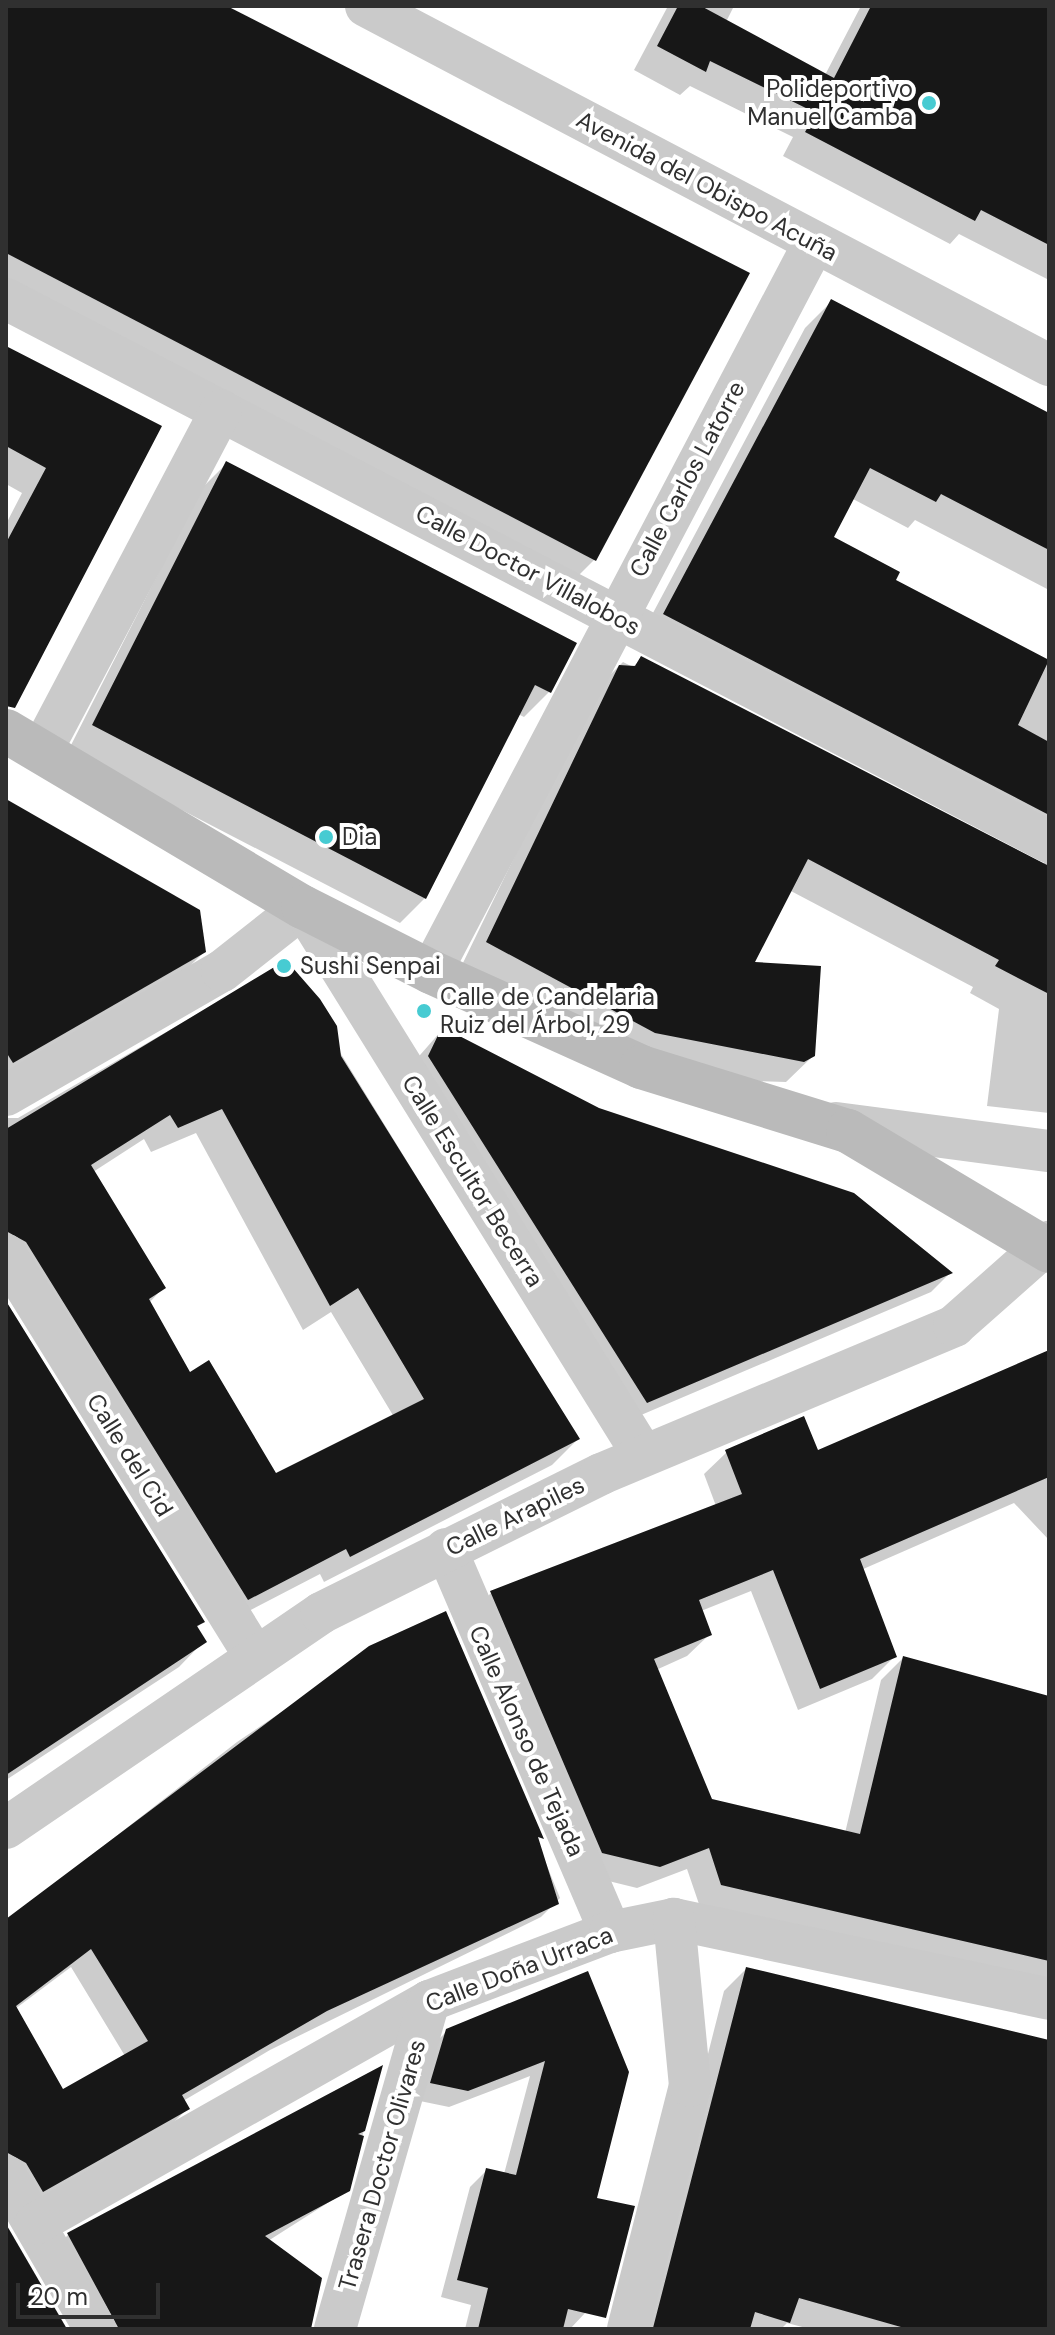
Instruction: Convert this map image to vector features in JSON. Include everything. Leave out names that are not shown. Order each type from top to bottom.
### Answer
[{"type":"street","name":"Avenida del Obispo Acuña","points":[[366,6],[1049,365]]},
{"type":"street","name":"Calle Carlos Latorre","points":[[431,972],[614,614],[814,243]]},
{"type":"street","name":"Calle Doctor Villalobos","points":[[6,299],[1049,842]]},
{"type":"street","points":[[221,410],[24,741],[303,907],[431,972],[641,1067],[822,1120],[1049,1151]]},
{"type":"street","points":[[6,1095],[222,971],[303,907]]},
{"type":"street","name":"Calle Escultor Becerra","points":[[303,907],[643,1455]]},
{"type":"street","points":[[822,1120],[909,1164],[1047,1247]]},
{"type":"street","name":"Calle Arapiles","points":[[6,1828],[254,1655],[446,1549],[643,1455],[954,1326],[1047,1247]]},
{"type":"street","name":"Calle del Cid","points":[[6,1255],[254,1655]]},
{"type":"street","name":"Calle Alonso de Tejada","points":[[446,1549],[610,1932]]},
{"type":"street","points":[[628,2329],[690,2086],[674,1919]]},
{"type":"street","name":"Calle Doña Urraca","points":[[35,2224],[429,2001],[610,1932],[674,1919],[1049,1999]]},
{"type":"street","name":"Trasera Doctor Olivares","points":[[335,2329],[429,2001]]},
{"type":"street","points":[[6,2176],[95,2329]]},
{"type":"building","points":[[6,6],[227,6],[750,273],[596,561],[6,253]]},
{"type":"building","name":"Polideportivo Manuel Camba","points":[[678,6],[701,6],[834,78],[871,6],[1049,6],[1049,245],[981,210],[975,221],[805,132],[816,113],[710,61],[706,72],[657,46]]},
{"type":"building","points":[[831,299],[1049,413],[1049,550],[941,494],[936,502],[870,468],[834,537],[900,572],[896,580],[1049,660],[1018,725],[1049,742],[1049,815],[663,614]]},
{"type":"building","points":[[6,346],[162,426],[15,708],[6,706],[6,543],[46,468],[6,446]]},
{"type":"building","points":[[226,461],[577,643],[551,693],[535,685],[426,899],[92,725]]},
{"type":"building","points":[[641,656],[1049,866],[1049,994],[995,966],[999,960],[808,859],[755,962],[821,966],[815,1056],[804,1062],[655,1033],[486,942],[619,665],[635,666]]},
{"type":"building","points":[[6,799],[200,910],[206,952],[13,1063],[6,1052]]},
{"type":"building","points":[[286,960],[320,999],[337,1026],[341,1056],[580,1439],[350,1557],[346,1549],[248,1600],[26,1242],[6,1231],[6,1129]],"holes":[[[222,1109],[330,1306],[358,1288],[424,1399],[276,1473],[209,1360],[190,1372],[149,1299],[166,1288],[91,1165],[170,1115],[178,1128]]]},
{"type":"building","points":[[442,1027],[599,1108],[854,1193],[953,1273],[647,1403],[428,1056]]},
{"type":"building","points":[[6,1301],[205,1622],[197,1626],[207,1642],[6,1775]]},
{"type":"building","points":[[1049,1350],[1049,1477],[860,1559],[897,1657],[820,1689],[773,1570],[699,1600],[712,1635],[654,1659],[712,1799],[860,1834],[903,1656],[1049,1696],[1049,1961],[721,1885],[709,1848],[660,1867],[602,1853],[490,1591],[742,1494],[725,1450],[804,1416],[818,1450]]},
{"type":"building","points":[[446,1611],[544,1839],[538,1837],[559,1904],[327,2011],[182,2095],[190,2109],[43,2192],[26,2163],[6,2152],[6,1919],[369,1646]],"holes":[[[91,1949],[148,2041],[63,2089],[16,2006]]]},
{"type":"building","points":[[746,1967],[1049,2040],[1049,2329],[908,2329],[799,2298],[790,2323],[755,2312],[750,2329],[653,2328]]},
{"type":"building","points":[[588,1971],[629,2072],[597,2198],[635,2206],[606,2318],[568,2309],[563,2329],[478,2329],[488,2288],[457,2280],[486,2168],[516,2175],[545,2061],[468,2091],[430,2083],[446,2029]]},
{"type":"building","points":[[383,2065],[365,2131],[358,2134],[364,2136],[350,2191],[265,2236],[322,2278],[311,2329],[119,2329],[67,2233]]},
{"type":"building","points":[[6,2224],[67,2329],[6,2329]]},
{"type":"place","name":"Polideportivo Manuel Camba","points":[[929,103]]},
{"type":"place","name":"Dia","points":[[326,837]]},
{"type":"place","name":"Sushi Senpai","points":[[284,966]]},
{"type":"place","name":"Calle de Candelaria Ruiz del Árbol, 29","points":[[424,1011]]}]
